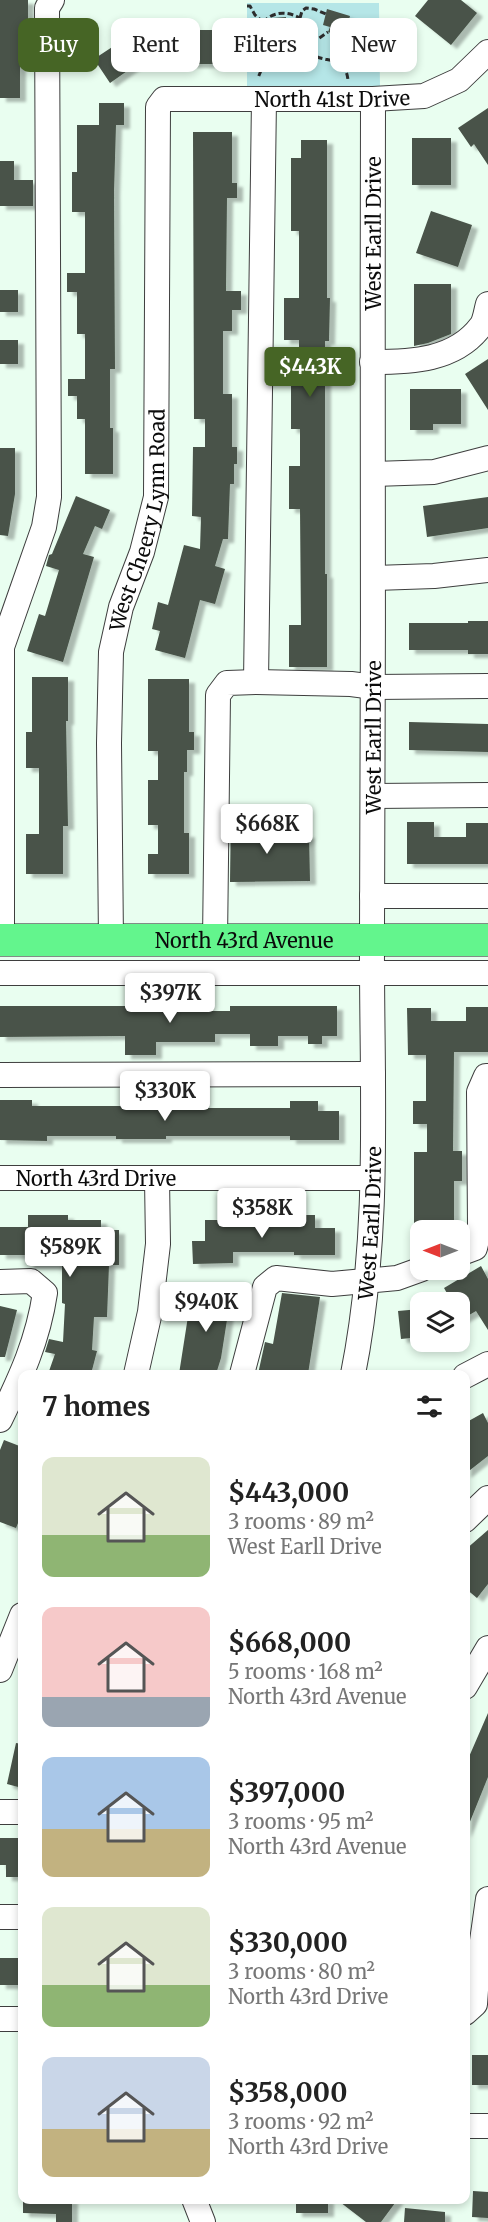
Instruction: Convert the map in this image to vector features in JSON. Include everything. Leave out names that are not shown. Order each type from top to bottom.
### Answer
[{"type":"main road","name":"North 43rd Avenue","points":[[1,940],[488,940]]},
{"type":"street","points":[[1,940],[2,647],[44,527],[49,498],[47,8],[52,0]]},
{"type":"street","name":"North 41st Drive","points":[[164,99],[261,90],[373,99],[424,96],[459,80],[488,52]]},
{"type":"street","points":[[256,682],[261,90]]},
{"type":"street","name":"West Cheery Lynn Road","points":[[111,940],[109,743],[111,652],[121,608],[142,552],[156,497],[158,107],[164,99]]},
{"type":"street","name":"West Earll Drive","points":[[354,1370],[367,1282],[372,1178],[375,578],[372,362],[373,99]]},
{"type":"street","points":[[372,362],[401,362],[437,357],[462,343],[482,326],[488,304]]},
{"type":"street","points":[[374,474],[434,472],[488,458]]},
{"type":"street","points":[[375,578],[434,576],[488,570]]},
{"type":"street","points":[[215,941],[218,695],[227,683],[351,684],[374,687],[488,686]]},
{"type":"street","points":[[373,796],[488,795]]},
{"type":"street","points":[[372,896],[488,896]]},
{"type":"street","name":"North 43rd Avenue","points":[[0,973],[488,973]]},
{"type":"street","points":[[0,1075],[373,1074]]},
{"type":"street","points":[[470,1250],[475,1248],[480,1227],[479,1092],[488,1076]]},
{"type":"street","name":"North 43rd Drive","points":[[0,1178],[372,1178]]},
{"type":"street","points":[[137,1370],[150,1312],[158,1244],[157,1179]]},
{"type":"street","points":[[243,1370],[264,1287],[276,1278],[332,1284],[397,1278],[410,1273]]},
{"type":"street","points":[[0,1282],[31,1281],[45,1293],[41,1321],[25,1370]]},
{"type":"street","points":[[470,1373],[488,1364]]},
{"type":"street","points":[[0,1420],[18,1383]]},
{"type":"street","points":[[470,1515],[488,1498]]},
{"type":"street","points":[[0,1670],[18,1625]]},
{"type":"street","points":[[470,1679],[488,1648]]},
{"type":"street","points":[[0,1812],[18,1812]]},
{"type":"street","points":[[470,2008],[475,2004],[488,1899]]},
{"type":"street","points":[[0,1917],[18,1917]]},
{"type":"street","points":[[0,2019],[18,2019]]},
{"type":"street","points":[[470,2126],[488,2126]]},
{"type":"street","points":[[196,2204],[203,2222]]},
{"type":"path","points":[[247,6],[250,6],[258,18]]},
{"type":"path","points":[[266,18],[285,12],[300,18],[302,11],[306,8],[326,14]]},
{"type":"path","points":[[318,39],[328,32]]},
{"type":"path","points":[[318,58],[333,60],[344,67],[347,87]]},
{"type":"path","points":[[261,90],[262,72]]},
{"type":"shaded area","points":[[247,3],[379,3],[379,18],[330,18],[330,72],[380,72],[380,89],[247,89],[247,72],[318,72],[318,18],[247,18]]},
{"type":"building","points":[[0,0],[28,0],[28,18],[18,18],[20,98],[0,98]]},
{"type":"building","points":[[428,0],[461,0],[477,13],[451,45],[415,16]]},
{"type":"building","points":[[327,9],[350,16],[349,18],[330,18],[330,27],[323,25]]},
{"type":"building","points":[[200,30],[212,30],[212,64],[200,64]]},
{"type":"building","points":[[111,48],[111,72],[126,72],[110,83],[99,66],[99,56]]},
{"type":"building","points":[[99,103],[124,103],[124,125],[116,125],[114,192],[115,369],[110,369],[113,474],[85,474],[85,419],[77,419],[77,396],[68,396],[68,379],[85,379],[85,334],[77,334],[77,292],[67,292],[67,273],[85,273],[85,212],[72,212],[72,172],[77,172],[77,125],[99,125]]},
{"type":"building","points":[[488,108],[488,165],[474,144],[471,147],[458,128]]},
{"type":"building","points":[[193,132],[232,132],[232,183],[237,183],[237,198],[227,198],[226,291],[241,291],[241,310],[232,310],[232,331],[223,331],[223,394],[232,394],[232,447],[237,447],[234,484],[230,484],[228,539],[223,539],[215,566],[225,569],[215,604],[200,600],[185,658],[155,650],[160,631],[152,629],[158,602],[168,605],[184,545],[200,549],[201,517],[192,516],[193,447],[205,447],[205,419],[194,419]]},
{"type":"building","points":[[412,138],[451,138],[451,185],[412,185]]},
{"type":"building","points":[[301,140],[327,140],[327,298],[330,298],[329,341],[325,341],[327,667],[289,667],[289,625],[301,625],[300,509],[289,509],[289,466],[300,466],[300,429],[291,429],[291,376],[299,376],[299,340],[284,340],[284,298],[299,298],[299,231],[291,231],[291,158],[301,158]]},
{"type":"building","points":[[0,161],[14,161],[14,180],[33,180],[33,206],[0,206]]},
{"type":"building","points":[[431,211],[472,225],[458,267],[416,253]]},
{"type":"building","points":[[414,284],[451,284],[451,334],[414,346]]},
{"type":"building","points":[[0,290],[18,290],[18,312],[0,312]]},
{"type":"building","points":[[0,340],[18,340],[18,364],[0,364]]},
{"type":"building","points":[[488,359],[488,410],[465,374]]},
{"type":"building","points":[[410,389],[461,389],[461,424],[433,424],[433,430],[410,430]]},
{"type":"building","points":[[0,448],[15,448],[15,494],[8,536],[0,535]]},
{"type":"building","points":[[76,496],[110,510],[102,529],[95,526],[83,554],[94,557],[63,662],[27,651],[39,614],[45,616],[59,570],[46,566],[49,555],[52,554]]},
{"type":"building","points":[[488,497],[488,528],[427,537],[423,506]]},
{"type":"building","points":[[468,621],[488,621],[488,654],[468,654],[468,650],[409,650],[409,623],[468,623]]},
{"type":"building","points":[[32,677],[68,677],[68,721],[66,721],[68,826],[63,826],[63,874],[26,874],[26,834],[39,834],[39,768],[26,768],[26,732],[32,732]]},
{"type":"building","points":[[148,679],[189,679],[189,732],[194,732],[194,750],[187,750],[187,772],[184,772],[184,833],[189,833],[189,874],[148,874],[148,854],[158,854],[158,825],[148,825],[148,780],[158,780],[158,751],[148,751]]},
{"type":"building","points":[[409,722],[488,724],[488,752],[409,750]]},
{"type":"building","points":[[231,806],[242,806],[242,835],[309,834],[310,881],[230,882]]},
{"type":"building","points":[[407,822],[434,822],[434,837],[466,837],[466,823],[488,823],[488,864],[407,864]]},
{"type":"building","points":[[0,1006],[156,1006],[156,1011],[230,1011],[230,1006],[337,1006],[337,1036],[322,1036],[322,1044],[308,1044],[308,1036],[278,1036],[278,1046],[250,1046],[250,1034],[215,1034],[215,1042],[156,1042],[156,1055],[125,1055],[125,1036],[0,1037]]},
{"type":"building","points":[[466,1007],[488,1007],[488,1052],[454,1052],[453,1151],[462,1151],[462,1181],[454,1181],[454,1220],[414,1220],[414,1152],[427,1152],[427,1124],[413,1124],[413,1101],[426,1101],[426,1055],[408,1055],[407,1008],[431,1008],[431,1021],[466,1021]]},
{"type":"building","points":[[0,1100],[32,1100],[32,1106],[128,1106],[128,1100],[146,1100],[146,1108],[290,1108],[290,1101],[318,1101],[318,1111],[339,1111],[339,1140],[290,1140],[290,1136],[166,1136],[166,1139],[116,1139],[116,1136],[47,1136],[47,1141],[0,1140]]},
{"type":"building","points":[[28,1215],[68,1215],[68,1220],[101,1220],[101,1230],[119,1230],[119,1265],[109,1265],[107,1317],[94,1317],[92,1350],[97,1351],[92,1370],[49,1370],[55,1354],[45,1352],[49,1339],[63,1342],[65,1304],[62,1303],[62,1265],[28,1265],[28,1255],[0,1255],[0,1227],[28,1227]]},
{"type":"building","points":[[294,1215],[315,1215],[315,1228],[335,1228],[335,1255],[233,1252],[233,1263],[193,1264],[192,1241],[205,1241],[205,1220],[243,1220],[243,1217],[265,1217],[265,1227],[294,1227]]},
{"type":"building","points":[[481,1266],[488,1279],[488,1330],[476,1311],[470,1315],[470,1292],[446,1292],[444,1288],[457,1280],[470,1280],[470,1273]]},
{"type":"building","points":[[206,1283],[232,1288],[217,1370],[180,1370],[189,1310],[201,1312]]},
{"type":"building","points":[[282,1293],[320,1297],[309,1370],[259,1370],[265,1342],[273,1344]]},
{"type":"building","points":[[0,1306],[17,1310],[5,1357],[0,1357]]},
{"type":"building","points":[[410,1310],[410,1338],[401,1339],[398,1311]]},
{"type":"building","points":[[483,1413],[488,1423],[488,1456],[470,1470],[470,1420]]},
{"type":"building","points":[[4,1440],[18,1445],[18,1523],[16,1528],[0,1522],[0,1450]]},
{"type":"building","points":[[488,1530],[488,1584],[477,1598],[470,1592],[470,1546]]},
{"type":"building","points":[[488,1713],[488,1777],[470,1822],[470,1754]]},
{"type":"building","points":[[16,1743],[18,1743],[18,1787],[7,1784]]},
{"type":"building","points":[[0,1838],[18,1838],[18,1877],[6,1877],[6,1865],[0,1865]]},
{"type":"building","points":[[0,1958],[18,1958],[18,1985],[0,1985]]},
{"type":"building","points":[[472,2055],[488,2055],[488,2085],[472,2085]]},
{"type":"building","points":[[473,2191],[488,2192],[488,2218],[472,2217]]},
{"type":"building","points":[[23,2204],[72,2204],[72,2222],[56,2222],[56,2214],[23,2213]]},
{"type":"building","points":[[296,2204],[328,2204],[328,2213],[296,2213]]},
{"type":"building","points":[[343,2204],[394,2204],[381,2222],[366,2222]]},
{"type":"building","points":[[405,2208],[445,2212],[445,2222],[404,2222]]}]
